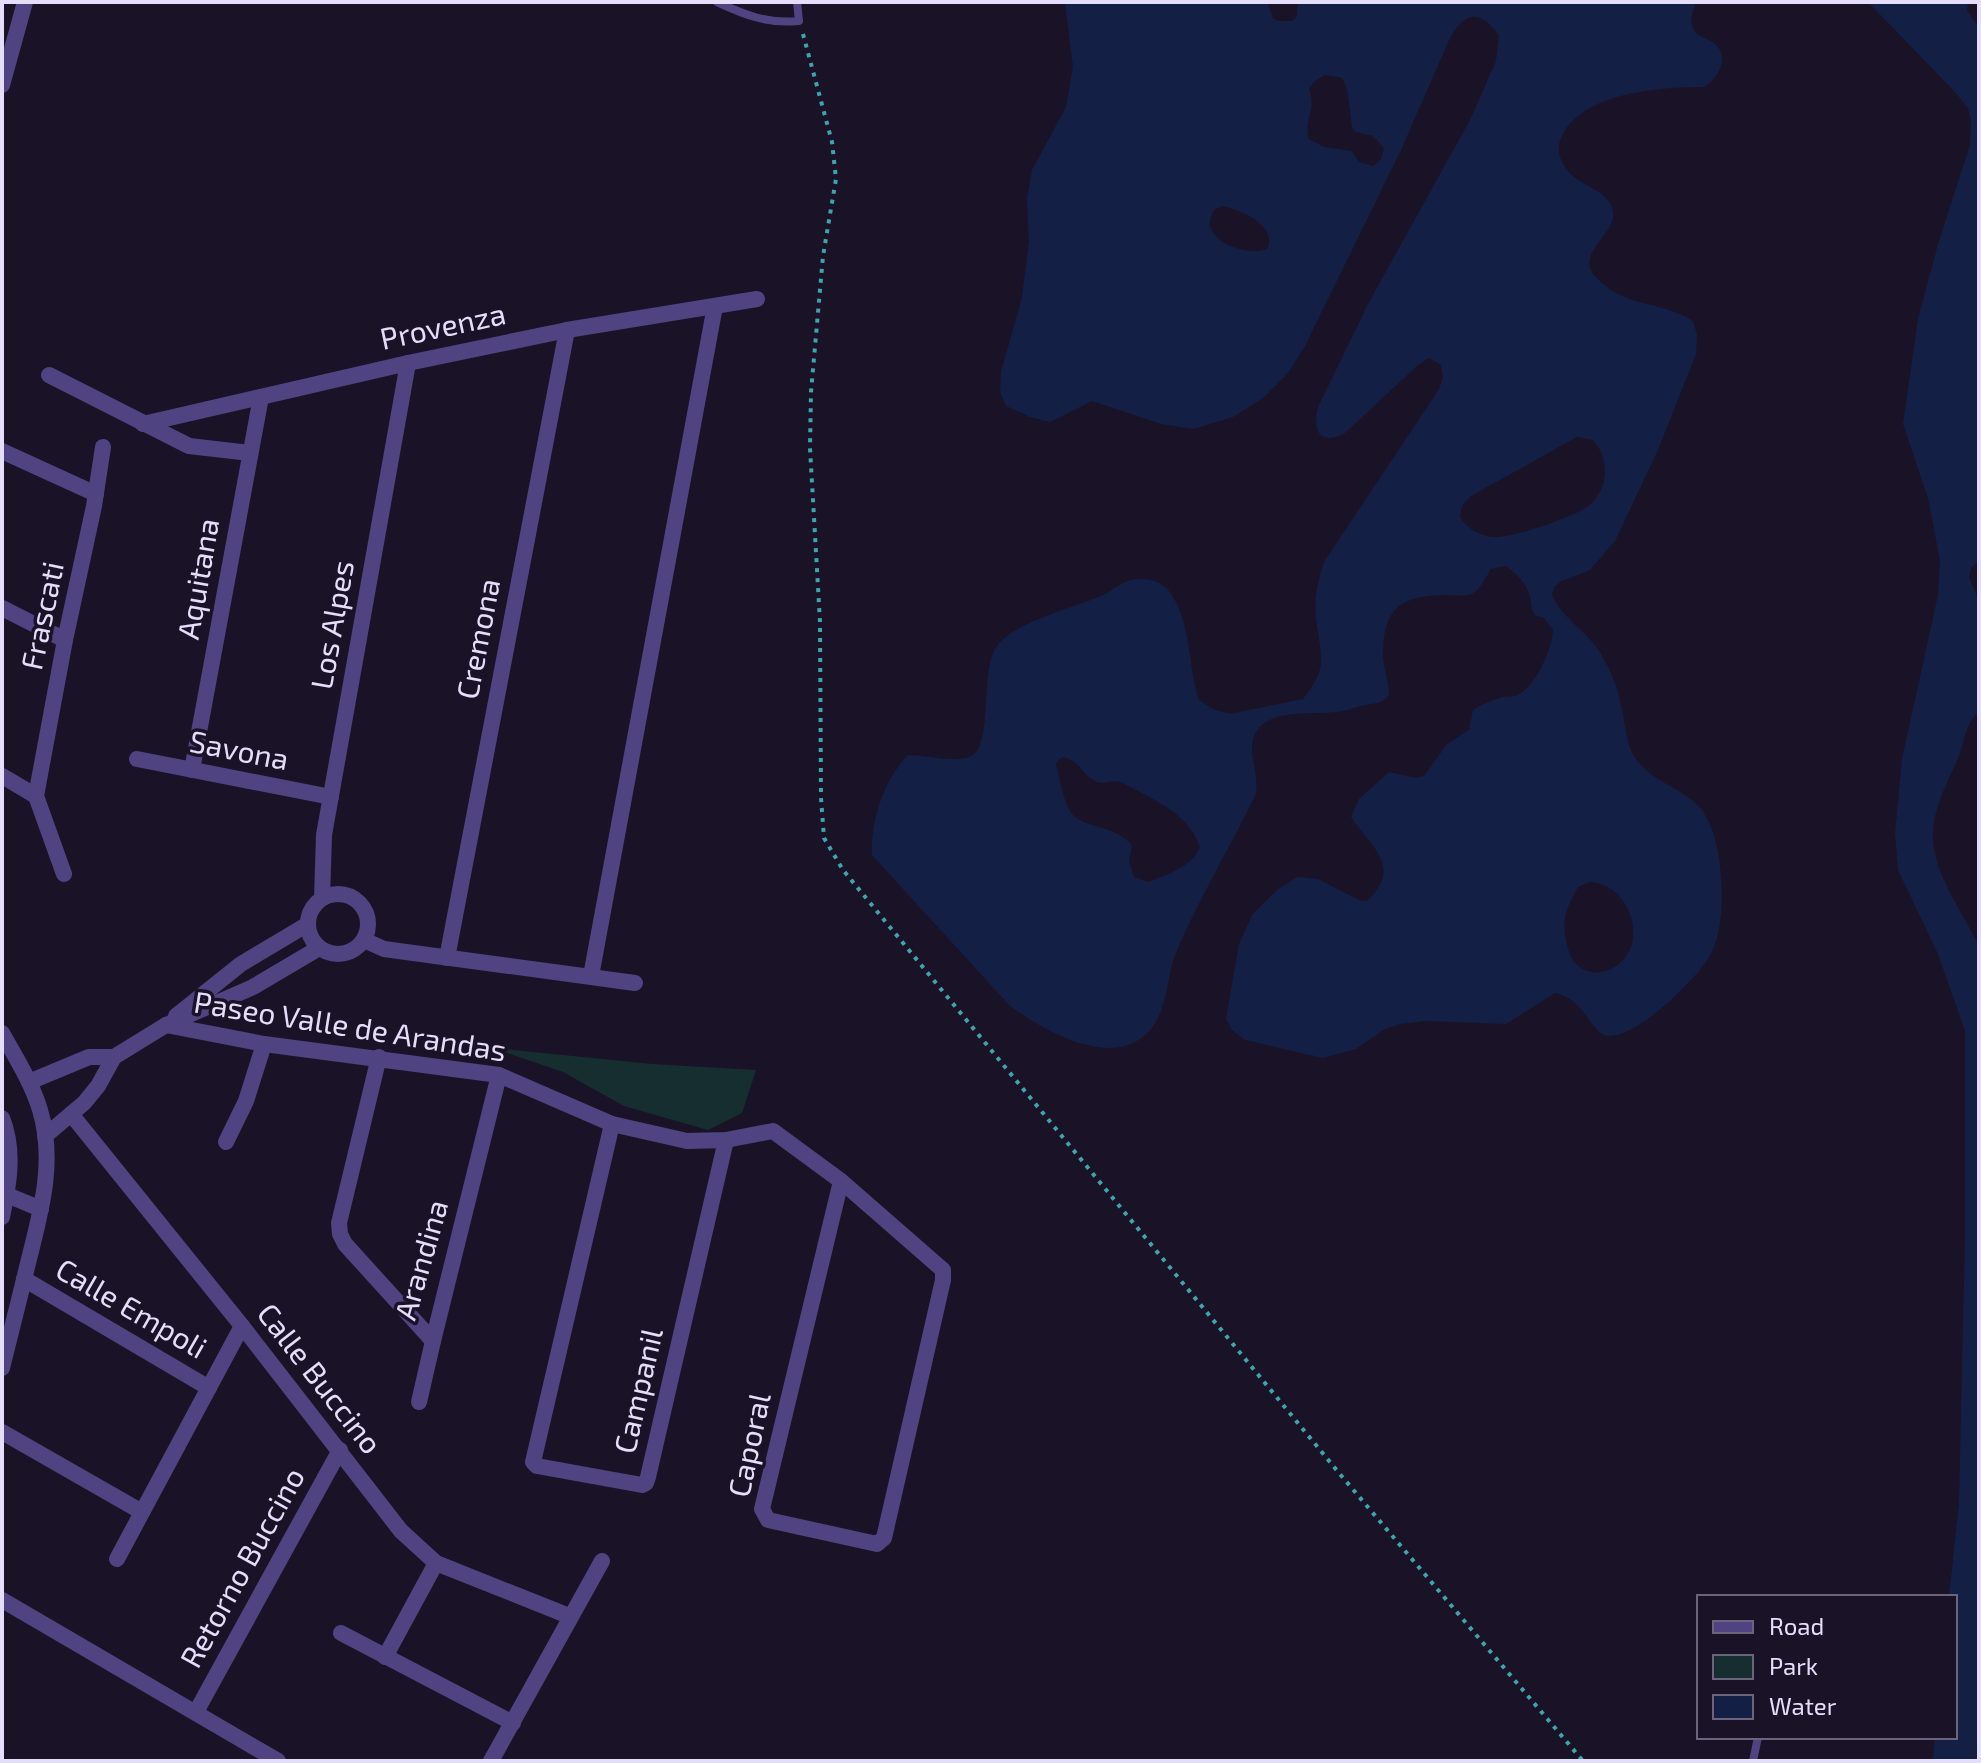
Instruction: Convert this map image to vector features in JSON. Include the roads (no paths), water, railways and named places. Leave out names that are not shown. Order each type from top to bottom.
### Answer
[{"type":"street","points":[[2,85],[25,2]]},
{"type":"street","name":"Provenza","points":[[143,424],[567,330],[757,299]]},
{"type":"street","points":[[591,976],[715,306]]},
{"type":"street","name":"Cremona","points":[[447,958],[567,330]]},
{"type":"street","name":"Los Alpes","points":[[322,898],[322,861],[331,797],[408,363]]},
{"type":"street","points":[[49,375],[189,446],[250,453]]},
{"type":"street","name":"Aquitana","points":[[192,770],[261,397]]},
{"type":"street","name":"Frascati","points":[[36,796],[103,447]]},
{"type":"street","points":[[2,451],[96,494]]},
{"type":"street","points":[[2,608],[65,640]]},
{"type":"street","name":"Savona","points":[[137,759],[331,797]]},
{"type":"street","points":[[2,776],[36,796],[64,874]]},
{"type":"street","points":[[344,894],[355,898],[363,906],[368,917],[368,929],[364,940],[355,949],[331,953],[319,948],[311,938],[308,924],[312,909],[322,898],[344,894]]},
{"type":"street","points":[[45,1136],[98,1086],[114,1057],[166,1025],[241,964],[308,924]]},
{"type":"street","points":[[364,940],[384,949],[635,983]]},
{"type":"street","points":[[166,1025],[253,987],[319,948]]},
{"type":"street","name":"Paseo Valle de Arandas","points":[[166,1025],[264,1044],[499,1075],[612,1124],[687,1141],[726,1140],[773,1131],[841,1181],[943,1270]]},
{"type":"street","points":[[2,1033],[29,1082],[40,1110],[48,1164],[41,1209],[2,1368]]},
{"type":"street","points":[[226,1142],[246,1101],[264,1044]]},
{"type":"street","points":[[29,1082],[89,1057],[114,1057]]},
{"type":"street","name":"Arandina","points":[[379,1057],[339,1223],[340,1234],[345,1244],[433,1341]]},
{"type":"street","name":"Arandina","points":[[433,1341],[499,1075]]},
{"type":"street","name":"Calle Buccino","points":[[71,1114],[340,1450],[385,1512],[436,1563],[569,1616]]},
{"type":"street","points":[[2,1118],[11,1167],[2,1217]]},
{"type":"street","name":"Campanil","points":[[612,1124],[533,1462],[537,1466],[642,1485],[648,1477],[726,1140]]},
{"type":"street","name":"Caporal","points":[[841,1181],[762,1509],[763,1516],[768,1520],[877,1544],[882,1542],[943,1270]]},
{"type":"street","points":[[5,1194],[41,1209]]},
{"type":"street","name":"Calle Empoli","points":[[24,1279],[209,1388]]},
{"type":"street","points":[[117,1559],[242,1326]]},
{"type":"street","points":[[419,1402],[433,1341]]},
{"type":"street","points":[[2,1432],[142,1512]]},
{"type":"street","name":"Retorno Buccino","points":[[196,1712],[340,1450]]},
{"type":"street","points":[[491,1761],[602,1561]]},
{"type":"street","points":[[385,1657],[436,1563]]},
{"type":"street","name":"Retorno Buccino","points":[[2,1600],[278,1761]]},
{"type":"street","points":[[341,1633],[513,1723]]},
{"type":"lane","points":[[717,2],[767,22],[799,21],[797,2]]},
{"type":"lane","points":[[1753,1761],[1758,1739]]},
{"type":"water","points":[[1065,2],[1267,2],[1273,18],[1292,21],[1297,16],[1298,2],[1696,2],[1691,18],[1693,28],[1714,43],[1722,54],[1721,67],[1714,79],[1704,87],[1668,88],[1607,100],[1575,119],[1561,137],[1559,148],[1568,171],[1606,198],[1613,211],[1613,219],[1590,260],[1595,276],[1618,294],[1681,314],[1693,321],[1697,334],[1696,354],[1658,450],[1615,541],[1590,570],[1562,581],[1555,586],[1552,594],[1559,608],[1593,643],[1606,662],[1617,690],[1634,756],[1652,775],[1701,809],[1718,853],[1721,908],[1712,952],[1689,982],[1639,1025],[1618,1035],[1603,1034],[1574,1002],[1555,993],[1506,1024],[1426,1021],[1400,1024],[1385,1029],[1356,1049],[1323,1058],[1245,1040],[1232,1030],[1226,1019],[1239,944],[1252,915],[1277,890],[1297,877],[1318,879],[1367,901],[1378,889],[1383,868],[1375,848],[1351,817],[1359,799],[1389,772],[1416,778],[1424,776],[1447,744],[1469,730],[1473,710],[1503,697],[1515,696],[1536,677],[1546,658],[1553,630],[1544,618],[1535,615],[1524,583],[1505,566],[1491,569],[1472,594],[1419,598],[1400,606],[1393,613],[1384,635],[1383,656],[1389,695],[1383,701],[1337,712],[1280,716],[1261,726],[1253,741],[1255,796],[1177,950],[1158,1018],[1139,1040],[1121,1047],[1102,1048],[1082,1044],[1043,1027],[1010,1006],[872,855],[873,829],[880,802],[892,776],[908,755],[960,759],[973,755],[979,748],[985,722],[991,660],[1003,639],[1030,623],[1107,593],[1125,582],[1139,579],[1155,581],[1168,590],[1175,601],[1185,628],[1199,700],[1213,709],[1230,714],[1303,699],[1320,669],[1316,603],[1324,562],[1439,389],[1443,378],[1441,365],[1429,358],[1345,433],[1329,438],[1323,437],[1317,429],[1318,407],[1368,304],[1470,120],[1496,61],[1499,36],[1486,21],[1474,17],[1462,22],[1450,38],[1401,150],[1304,348],[1288,373],[1263,398],[1233,417],[1193,429],[1161,424],[1092,401],[1050,422],[1006,406],[1000,392],[1001,372],[1022,297],[1029,241],[1027,199],[1032,170],[1066,107],[1073,67]],"holes":[[[1325,75],[1342,78],[1347,88],[1352,127],[1355,132],[1373,136],[1384,148],[1381,159],[1373,166],[1359,162],[1352,151],[1324,147],[1309,139],[1312,104],[1309,89]],[[1222,206],[1256,220],[1268,233],[1267,249],[1236,248],[1217,238],[1210,221],[1214,210]],[[1577,437],[1593,440],[1603,457],[1603,486],[1592,503],[1576,513],[1528,531],[1496,537],[1475,532],[1460,517],[1462,506],[1471,496]],[[1063,757],[1068,758],[1097,782],[1115,781],[1157,802],[1183,820],[1200,848],[1190,861],[1171,873],[1148,882],[1134,877],[1129,861],[1132,845],[1115,833],[1077,819],[1071,813],[1056,765]],[[1590,882],[1602,884],[1621,898],[1628,909],[1633,929],[1631,946],[1623,960],[1612,969],[1598,972],[1585,970],[1574,961],[1564,928],[1568,908],[1578,887]]]},
{"type":"water","points":[[1868,2],[1968,2],[1967,11],[1979,27],[1979,560],[1971,568],[1969,577],[1979,601],[1979,711],[1968,728],[1942,795],[1933,832],[1942,876],[1979,946],[1979,1761],[1933,1761],[1935,1739],[1957,1739],[1957,1595],[1949,1595],[1959,1503],[1965,1235],[1965,1031],[1938,954],[1898,870],[1895,833],[1902,759],[1938,595],[1940,561],[1928,498],[1903,424],[1918,319],[1970,145],[1968,108]]}]
